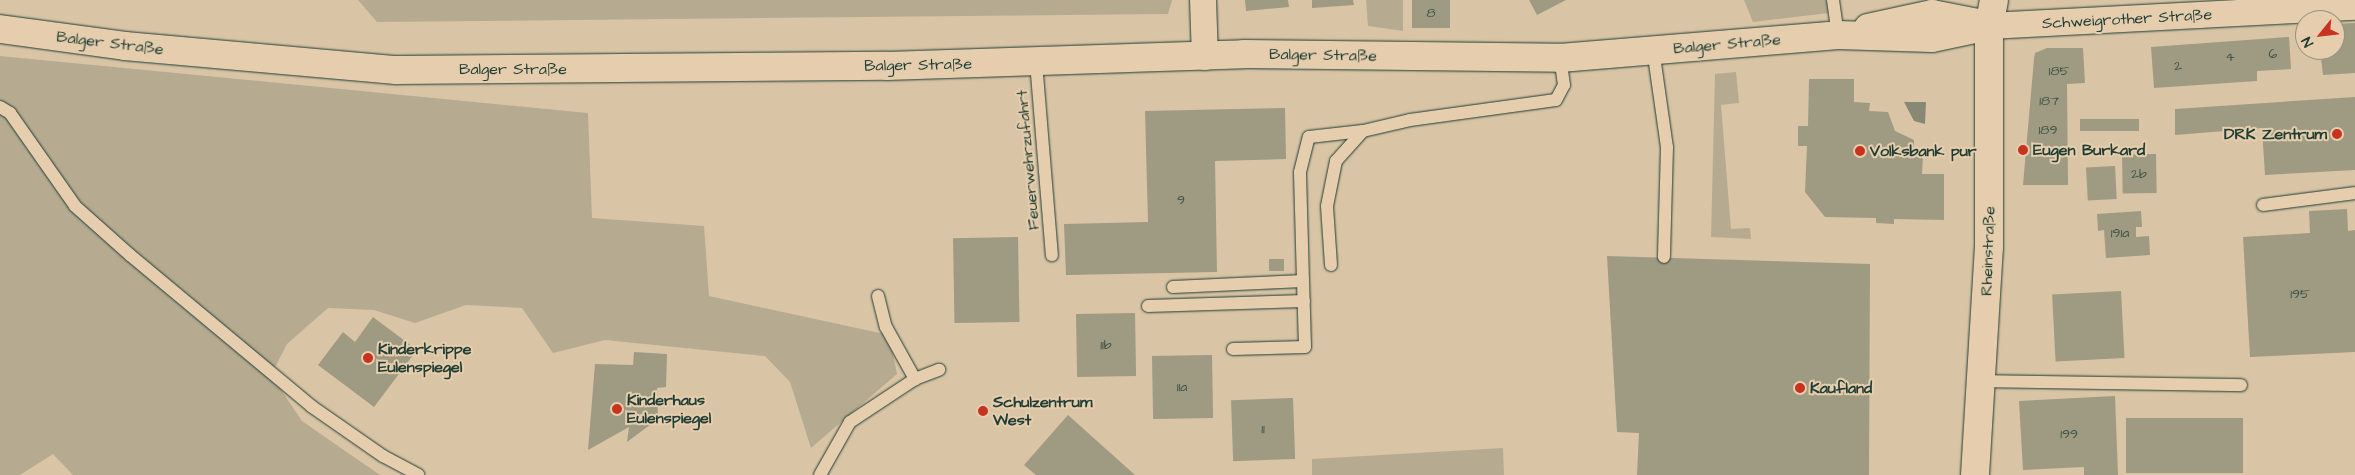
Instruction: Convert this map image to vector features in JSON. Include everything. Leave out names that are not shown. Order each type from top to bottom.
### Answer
[{"type":"street","points":[[1204,0],[1205,56]]},
{"type":"street","name":"Rheinstraße","points":[[1975,475],[1989,239],[1992,13],[1980,0]]},
{"type":"street","name":"Schweigrother Straße","points":[[1992,13],[2256,6],[2355,7]]},
{"type":"street","name":"Balger Straße","points":[[0,29],[124,46],[396,70],[1036,62],[1244,54],[1560,58],[1838,35],[1932,38],[1992,13]]},
{"type":"lane","points":[[1833,0],[1838,35]]},
{"type":"lane","points":[[1653,49],[1667,147],[1664,257]]},
{"type":"lane","points":[[1233,350],[1305,347],[1300,172],[1309,137],[1363,131],[1410,120],[1556,100],[1564,85],[1560,58]]},
{"type":"lane","name":"Feuerwehrzufahrt","points":[[1036,62],[1052,255]]},
{"type":"lane","points":[[0,107],[10,113],[75,206],[311,406],[383,456],[418,475]]},
{"type":"lane","points":[[1331,265],[1327,206],[1336,161],[1363,131]]},
{"type":"lane","points":[[2263,205],[2355,193]]},
{"type":"lane","points":[[1174,288],[1303,281]]},
{"type":"lane","points":[[878,296],[886,327],[915,379]]},
{"type":"lane","points":[[1148,306],[1304,301]]},
{"type":"lane","points":[[820,475],[850,422],[915,379],[939,370]]},
{"type":"lane","points":[[1981,381],[2241,385]]},
{"type":"shaded area","points":[[358,0],[1172,0],[1168,14],[377,22]]},
{"type":"shaded area","points":[[1366,0],[1403,0],[1403,31],[1368,26]]},
{"type":"shaded area","points":[[1744,0],[1826,0],[1829,13],[1753,22]]},
{"type":"shaded area","points":[[0,56],[588,113],[592,218],[704,226],[709,296],[889,335],[897,374],[811,448],[790,382],[765,356],[605,340],[553,353],[522,308],[466,305],[415,323],[374,310],[328,308],[287,344],[271,375],[302,421],[380,475],[73,475],[53,454],[20,475],[0,475]]},
{"type":"shaded area","points":[[1736,72],[1739,103],[1721,105],[1731,229],[1750,228],[1751,239],[1711,237],[1715,74]]},
{"type":"shaded area","points":[[1904,102],[1926,102],[1925,124],[1914,121]]},
{"type":"shaded area","points":[[1503,448],[1504,475],[1312,475],[1312,459]]},
{"type":"building","points":[[1245,0],[1288,0],[1289,7],[1246,11]]},
{"type":"building","points":[[1312,0],[1353,0],[1354,5],[1312,8]]},
{"type":"building","points":[[1412,0],[1450,0],[1450,28],[1412,28]]},
{"type":"building","points":[[1529,0],[1566,0],[1537,15]]},
{"type":"building","points":[[2355,23],[2355,73],[2323,75],[2321,60],[2345,60],[2345,24]]},
{"type":"building","points":[[2289,37],[2291,69],[2257,71],[2257,81],[2154,88],[2151,47]]},
{"type":"building","points":[[2047,48],[2083,48],[2085,83],[2067,84],[2068,185],[2023,185],[2035,53]]},
{"type":"building","name":"Volksbank pur","points":[[1809,79],[1854,79],[1854,102],[1870,103],[1869,111],[1888,112],[1895,131],[1914,140],[1914,156],[1923,156],[1922,174],[1944,174],[1944,220],[1894,219],[1894,224],[1876,223],[1876,218],[1825,217],[1805,192],[1807,146],[1798,146],[1798,126],[1808,126]]},
{"type":"building","points":[[2355,97],[2355,170],[2265,175],[2262,128],[2175,135],[2175,109]]},
{"type":"building","points":[[1285,108],[1286,159],[1215,161],[1217,272],[1066,275],[1064,224],[1148,222],[1145,111]]},
{"type":"building","points":[[2080,119],[2139,119],[2139,131],[2080,131]]},
{"type":"building","points":[[2156,154],[2157,193],[2123,194],[2122,155]]},
{"type":"building","points":[[2115,166],[2117,199],[2088,200],[2086,168]]},
{"type":"building","points":[[2347,209],[2348,231],[2355,230],[2355,352],[2250,357],[2243,237],[2310,233],[2309,211]]},
{"type":"building","points":[[2141,211],[2142,227],[2136,227],[2136,237],[2149,236],[2150,255],[2106,258],[2104,230],[2098,231],[2097,214]]},
{"type":"building","points":[[1018,237],[1019,322],[954,323],[953,238]]},
{"type":"building","name":"Kaufland","points":[[1607,256],[1870,264],[1869,475],[1637,475],[1639,433],[1617,432]]},
{"type":"building","points":[[1269,259],[1284,259],[1284,271],[1269,271]]},
{"type":"building","points":[[2121,291],[2125,358],[2056,362],[2052,295]]},
{"type":"building","points":[[1135,313],[1136,376],[1077,377],[1076,314]]},
{"type":"building","name":"Kinderkrippe Eulenspiegel","points":[[373,317],[417,350],[374,407],[318,365],[343,332],[355,342]]},
{"type":"building","points":[[634,352],[667,354],[666,387],[657,388],[658,419],[627,442],[629,427],[588,450],[595,364],[633,365]]},
{"type":"building","points":[[1212,355],[1213,418],[1153,419],[1152,356]]},
{"type":"building","points":[[2115,396],[2118,475],[2084,475],[2084,467],[2023,470],[2019,401]]},
{"type":"building","points":[[1293,398],[1295,459],[1233,461],[1231,400]]},
{"type":"building","points":[[1068,415],[1135,475],[1036,475],[1024,465]]},
{"type":"building","points":[[2126,418],[2243,418],[2243,473],[2126,473]]},
{"type":"place","name":"DRK Zentrum","points":[[2337,134]]},
{"type":"place","name":"Eugen Burkard","points":[[2023,150]]},
{"type":"place","name":"Volksbank pur","points":[[1860,151]]},
{"type":"place","name":"Kinderkrippe Eulenspiegel","points":[[368,358]]},
{"type":"place","name":"Kaufland","points":[[1800,388]]},
{"type":"place","name":"Kinderhaus Eulenspiegel","points":[[617,409]]},
{"type":"place","name":"Schulzentrum West","points":[[983,411]]}]
